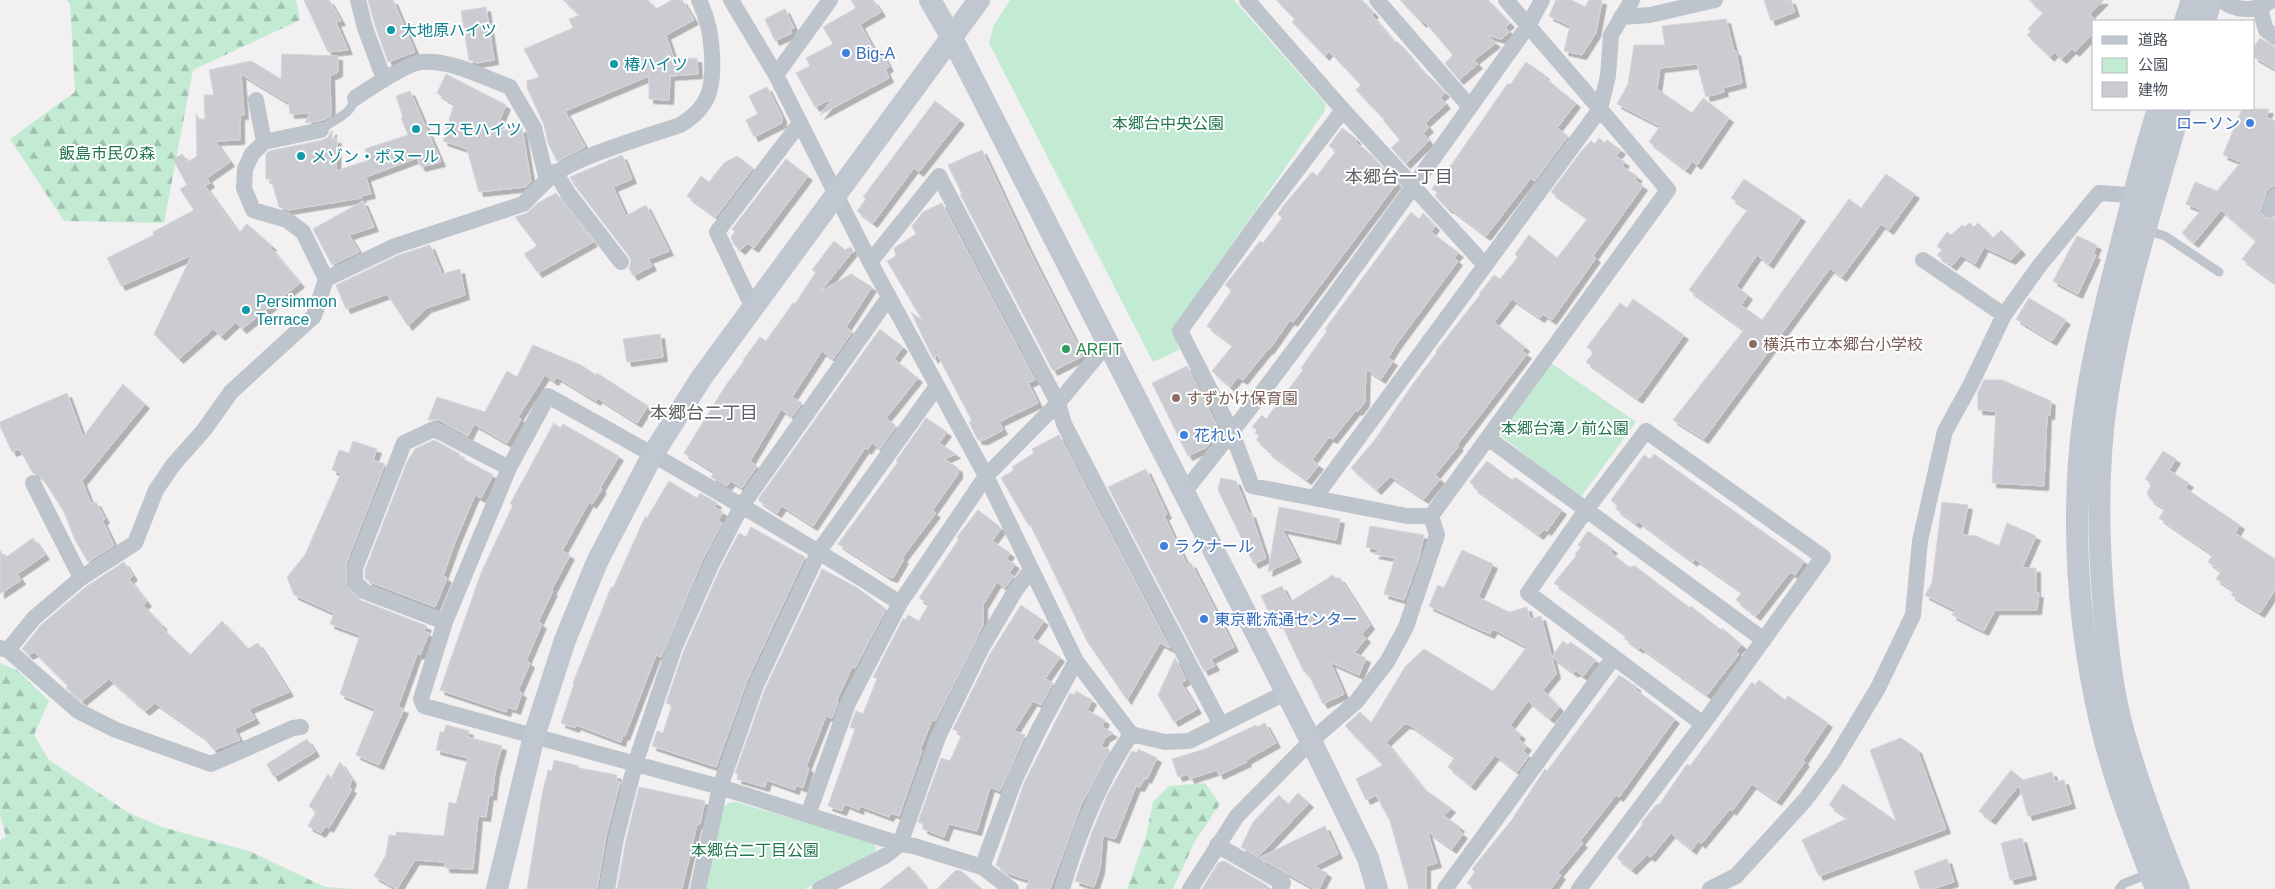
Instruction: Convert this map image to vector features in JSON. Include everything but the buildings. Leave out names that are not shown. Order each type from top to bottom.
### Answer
[{"type":"street","points":[[358,0],[365,28],[384,79]]},
{"type":"street","points":[[326,279],[395,246],[523,204],[551,176],[584,159],[680,125],[695,116],[709,95],[713,79],[711,30],[699,0]]},
{"type":"street","points":[[731,0],[776,75],[870,262],[986,476],[1076,661],[1131,734],[1165,742],[1189,741],[1285,693]]},
{"type":"street","points":[[776,75],[830,0]]},
{"type":"street","points":[[930,0],[952,38],[1311,741],[1368,858],[1376,889]]},
{"type":"street","points":[[498,889],[534,736],[565,640],[597,562],[653,454],[702,377],[835,193],[980,0]]},
{"type":"street","points":[[1247,0],[1343,110],[1414,185],[1484,264]]},
{"type":"street","points":[[1377,0],[1470,107]]},
{"type":"street","points":[[1431,516],[1668,190],[1506,0]]},
{"type":"street","points":[[1184,492],[1232,433],[1414,185],[1528,26],[1542,0]]},
{"type":"street","points":[[1315,497],[1484,264],[1600,109],[1608,76],[1611,35],[1632,0]]},
{"type":"street","points":[[1621,17],[1659,13],[1715,0]]},
{"type":"street","points":[[2185,20],[2192,0]]},
{"type":"street","points":[[2204,20],[2211,0]]},
{"type":"street","points":[[2222,0],[2231,8],[2266,4],[2266,30],[2275,38]]},
{"type":"street","points":[[355,98],[384,79],[421,61],[448,64],[510,87],[534,128],[551,176],[568,193],[621,262]]},
{"type":"street","points":[[256,100],[264,142]]},
{"type":"street","points":[[1343,110],[1266,211],[1180,331],[1232,433],[1252,486],[1407,516],[1431,516]]},
{"type":"street","points":[[2158,110],[2144,196],[2146,230],[2123,321],[2107,398],[2100,466],[2098,547],[2108,646],[2121,720],[2145,803],[2179,889]]},
{"type":"street","points":[[2153,881],[2128,815],[2101,726],[2087,650],[2078,548],[2079,462],[2087,392],[2102,316],[2144,196],[2180,110]]},
{"type":"street","points":[[752,308],[718,232],[800,123]]},
{"type":"street","points":[[301,727],[293,728],[212,764],[116,730],[78,711],[4,649],[34,618],[81,578],[135,543],[156,490],[172,465],[204,430],[231,392],[314,316],[326,279],[303,232],[287,220],[253,210],[244,188],[245,170],[252,154],[264,142],[321,130]]},
{"type":"street","points":[[870,262],[939,176],[1058,403],[1064,424],[1221,725]]},
{"type":"street","points":[[1710,889],[1736,876],[1806,799],[1834,761],[1878,688],[1913,615],[1920,541],[1945,431],[1970,386],[2004,315],[2040,265],[2099,193],[2144,196]]},
{"type":"street","points":[[1923,260],[2004,315]]},
{"type":"street","points":[[607,889],[616,838],[635,764],[675,646],[711,565],[741,507],[889,297]]},
{"type":"street","points":[[808,815],[848,703],[900,603],[986,476],[1058,403],[1107,344]]},
{"type":"street","points":[[698,889],[720,787],[756,685],[819,551],[937,386]]},
{"type":"street","points":[[900,603],[819,551],[653,454],[548,396],[509,468],[444,622],[421,699],[424,706],[720,787],[900,844],[914,846],[982,867],[1011,889]]},
{"type":"street","points":[[444,622],[364,592],[355,582],[355,568],[404,444],[434,429],[509,468]]},
{"type":"street","points":[[1579,889],[1703,724],[1822,557],[1646,431],[1586,510],[1528,593],[1703,724]]},
{"type":"street","points":[[1488,438],[1764,640]]},
{"type":"street","points":[[33,483],[81,578]]},
{"type":"street","points":[[1190,889],[1237,816],[1311,741],[1356,702],[1386,662],[1406,628],[1437,535],[1431,516]]},
{"type":"street","points":[[820,889],[885,856],[900,844],[938,737],[981,650],[1015,591],[1031,570]]},
{"type":"street","points":[[1445,889],[1614,658]]},
{"type":"street","points":[[982,867],[1015,779],[1040,727],[1076,661]]},
{"type":"street","points":[[1062,889],[1084,820],[1113,762],[1131,734]]},
{"type":"street","points":[[1218,845],[1283,883],[1280,889]]},
{"type":"lane","points":[[321,130],[342,117],[353,105],[355,98]]},
{"type":"lane","points":[[2146,230],[2165,236],[2219,272]]},
{"type":"lane","points":[[2119,889],[2123,884],[2153,881]]},
{"type":"green space","name":"飯島市民の森","points":[[66,0],[296,0],[300,20],[193,70],[164,223],[64,221],[10,139],[75,92],[70,4]]},
{"type":"green space","name":"本郷台中央公園","points":[[1010,0],[1234,0],[1326,104],[1324,112],[1173,329],[1179,350],[1153,362],[989,43],[994,25]]},
{"type":"green space","name":"本郷台滝ノ前公園","points":[[1548,361],[1636,422],[1580,498],[1501,436]]},
{"type":"green space","points":[[0,663],[17,670],[49,701],[34,735],[49,760],[129,813],[162,827],[249,851],[325,887],[354,889],[0,889],[0,840],[6,837],[0,815]]},
{"type":"green space","points":[[1205,783],[1220,804],[1195,841],[1173,889],[1127,889],[1146,836],[1153,802],[1169,786]]},
{"type":"green space","name":"本郷台二丁目公園","points":[[736,802],[872,842],[876,847],[874,856],[805,889],[706,889],[722,809],[728,803]]},
{"type":"place","name":"大地原ハイツ","points":[[391,30]]},
{"type":"place","name":"Big-A","points":[[846,53]]},
{"type":"place","name":"椿ハイツ","points":[[614,64]]},
{"type":"place","name":"ローソン","points":[[2250,123]]},
{"type":"place","name":"コスモハイツ","points":[[416,129]]},
{"type":"place","name":"メゾン・ポヌール","points":[[301,156]]},
{"type":"place","name":"Persimmon Terrace","points":[[246,310]]},
{"type":"place","name":"横浜市立本郷台小学校","points":[[1753,344]]},
{"type":"place","name":"ARFIT","points":[[1066,349]]},
{"type":"place","name":"すずかけ保育園","points":[[1176,398]]},
{"type":"place","name":"花れい","points":[[1184,435]]},
{"type":"place","name":"ラクナール","points":[[1164,546]]},
{"type":"place","name":"東京靴流通センター","points":[[1204,619]]},
{"type":"district","name":"本郷台一丁目","points":[[1399,177]]},
{"type":"district","name":"本郷台二丁目","points":[[704,413]]}]
